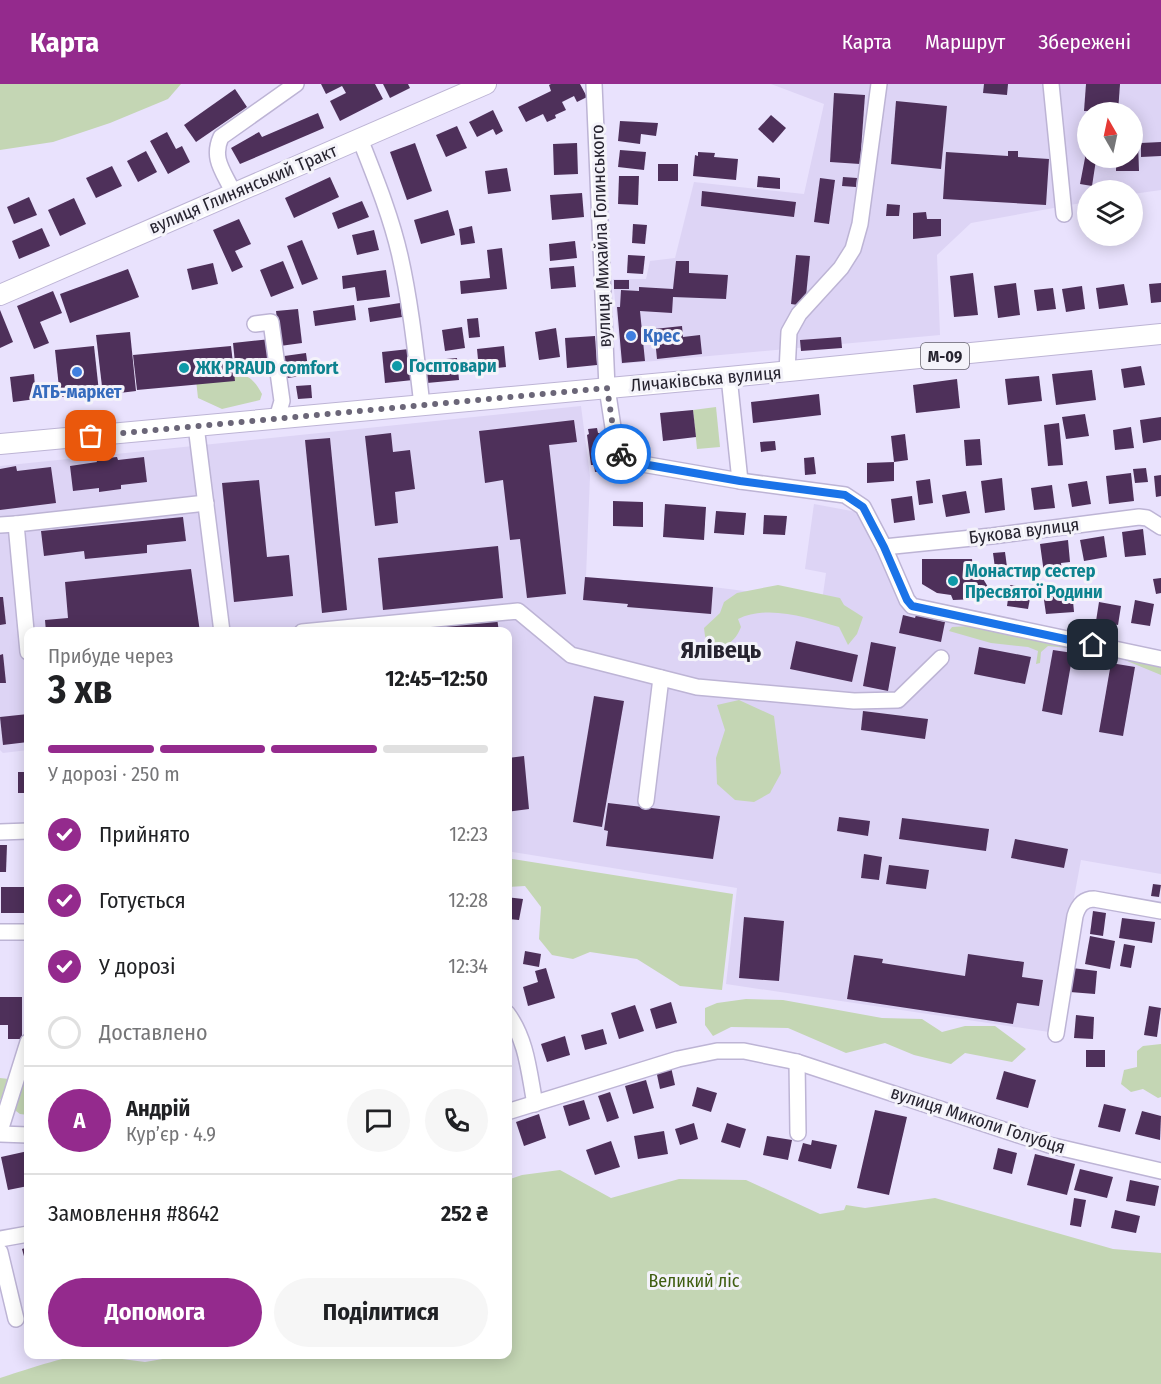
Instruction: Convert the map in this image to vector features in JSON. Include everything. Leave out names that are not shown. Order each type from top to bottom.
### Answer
[{"type":"main road","name":"вулиця Глинянський Тракт","points":[[0,295],[486,84]]},
{"type":"main road","name":"Личаківська вулиця","points":[[0,444],[787,372],[1161,334]]},
{"type":"street","points":[[233,192],[216,156],[216,147],[221,137],[296,84]]},
{"type":"street","name":"вулиця Михайла Голинського","points":[[594,84],[607,388],[616,447],[622,456],[631,462],[740,481]]},
{"type":"street","points":[[787,372],[789,333],[799,314],[841,268],[853,249],[860,224],[879,84]]},
{"type":"street","points":[[1050,84],[1064,214]]},
{"type":"street","points":[[360,139],[399,254],[407,292],[422,405]]},
{"type":"street","points":[[255,324],[271,322],[282,401],[277,418]]},
{"type":"street","points":[[729,377],[740,481],[845,495],[863,507],[884,547],[907,600],[912,606],[1161,659]]},
{"type":"street","points":[[196,426],[221,627]]},
{"type":"street","points":[[24,627],[8,524],[206,503]]},
{"type":"street","name":"Букова вулиця","points":[[884,547],[1139,517],[1147,518],[1161,527]]},
{"type":"street","points":[[354,627],[519,611],[570,655],[708,688],[854,701],[898,700],[941,658]]},
{"type":"street","points":[[646,801],[661,678]]},
{"type":"street","points":[[0,832],[24,831]]},
{"type":"street","points":[[1056,1034],[1075,916],[1082,903],[1088,899],[1094,899],[1161,912]]},
{"type":"street","points":[[0,932],[24,932]]},
{"type":"street","points":[[512,1021],[526,1051],[535,1104]]},
{"type":"street","name":"вулиця Миколи Голубця","points":[[512,1111],[678,1059],[717,1051],[744,1051],[797,1062],[1049,1145],[1161,1171]]},
{"type":"street","points":[[24,1055],[0,1132],[24,1135]]},
{"type":"street","points":[[797,1062],[798,1133]]},
{"type":"street","points":[[0,1239],[24,1235]]},
{"type":"street","points":[[0,1252],[16,1319]]},
{"type":"shaded area","points":[[771,84],[1161,84],[1161,190],[1143,193],[1143,180],[1077,180],[1077,204],[971,223],[937,255],[940,335],[621,364],[613,279],[646,279],[650,261],[675,258],[694,182],[804,194],[824,104]]},
{"type":"shaded area","points":[[581,406],[590,476],[586,577],[713,587],[822,601],[826,573],[805,569],[814,504],[857,512],[863,520],[905,609],[1161,669],[1161,874],[1081,860],[1049,1032],[726,984],[737,888],[512,852],[512,627],[24,627],[24,750],[3,753],[0,750],[0,466]]},
{"type":"green space","points":[[0,84],[181,84],[168,99],[110,123],[53,142],[0,150]]},
{"type":"green space","points":[[223,372],[247,376],[251,379],[262,394],[260,400],[222,409],[198,398],[196,380]]},
{"type":"green space","points":[[716,407],[720,447],[697,449],[693,410]]},
{"type":"green space","points":[[778,585],[840,598],[844,605],[863,617],[857,634],[848,645],[839,627],[789,614],[762,613],[738,619],[741,627],[733,640],[725,645],[710,648],[704,628],[720,613],[724,602],[737,593]]},
{"type":"green space","points":[[952,627],[988,627],[1161,660],[1161,675],[1110,654],[1087,655],[1077,649],[1048,646],[1041,652],[1040,663],[1036,664],[1038,651],[1028,647],[991,643],[949,631]]},
{"type":"green space","points":[[739,700],[774,716],[781,773],[770,793],[754,802],[735,800],[717,784],[716,758],[725,730],[717,705]]},
{"type":"green space","points":[[512,859],[733,894],[722,990],[680,986],[637,959],[590,952],[573,959],[552,955],[539,939],[541,907],[525,886],[512,887]]},
{"type":"green space","points":[[746,999],[783,1000],[882,1018],[922,1019],[942,1032],[965,1026],[995,1026],[1026,1049],[1012,1062],[965,1053],[951,1064],[914,1055],[885,1043],[846,1053],[788,1028],[731,1027],[713,1036],[705,1025],[705,1008],[717,1003]]},
{"type":"green space","points":[[1161,1044],[1161,1097],[1158,1098],[1143,1089],[1131,1092],[1121,1084],[1124,1070],[1137,1067],[1137,1051],[1143,1046]]},
{"type":"green space","points":[[13,1068],[24,1075],[24,1114],[0,1099],[0,1078],[9,1079]]},
{"type":"green space","name":"Великий ліс","points":[[560,1170],[611,1198],[679,1179],[746,1180],[820,1214],[844,1210],[846,1205],[865,1208],[935,1198],[1113,1249],[1161,1253],[1161,1384],[0,1384],[0,1378],[62,1359],[122,1359],[145,1362],[163,1359],[512,1359],[512,1178]]},
{"type":"building","points":[[321,84],[375,84],[383,99],[340,121],[330,101],[346,93],[342,86],[326,94]]},
{"type":"building","points":[[383,84],[408,84],[410,88],[390,98]]},
{"type":"building","points":[[580,84],[587,97],[577,102],[574,96],[562,102],[566,110],[547,122],[543,114],[526,122],[518,107],[551,91],[549,85]]},
{"type":"building","points":[[984,84],[1008,84],[1007,95],[983,93]]},
{"type":"building","points":[[1086,84],[1120,84],[1119,102],[1085,102]]},
{"type":"building","points":[[235,89],[247,107],[196,142],[184,125]]},
{"type":"building","points":[[834,93],[865,95],[860,164],[830,162]]},
{"type":"building","points":[[896,101],[947,106],[941,169],[891,164]]},
{"type":"building","points":[[493,110],[503,131],[496,135],[493,129],[477,137],[469,122]]},
{"type":"building","points":[[318,113],[324,128],[240,164],[231,148],[259,132],[262,137]]},
{"type":"building","points":[[771,115],[786,128],[773,143],[758,129]]},
{"type":"building","points":[[620,121],[658,123],[656,136],[641,134],[640,144],[618,141]]},
{"type":"building","points":[[457,126],[467,148],[446,157],[436,135]]},
{"type":"building","points":[[167,132],[176,149],[182,146],[190,162],[168,174],[150,141]]},
{"type":"building","points":[[1161,142],[1161,156],[1143,157],[1143,143]]},
{"type":"building","points":[[415,143],[432,191],[407,200],[390,152]]},
{"type":"building","points":[[577,143],[578,174],[554,175],[553,144]]},
{"type":"building","points":[[620,150],[646,152],[644,170],[618,167]]},
{"type":"building","points":[[146,151],[157,172],[138,182],[127,161]]},
{"type":"building","points":[[1008,151],[1018,151],[1018,157],[1049,159],[1046,205],[943,199],[946,152],[1008,156]]},
{"type":"building","points":[[698,152],[715,153],[714,157],[738,159],[736,180],[693,176],[695,155],[698,156]]},
{"type":"building","points":[[658,164],[678,164],[678,181],[658,181]]},
{"type":"building","points":[[112,166],[122,186],[96,198],[86,178]]},
{"type":"building","points":[[507,168],[511,191],[488,194],[485,171]]},
{"type":"building","points":[[1083,168],[1095,168],[1093,180],[1081,180]]},
{"type":"building","points":[[1116,168],[1139,168],[1139,171],[1116,171]]},
{"type":"building","points":[[619,176],[639,176],[638,205],[618,204]]},
{"type":"building","points":[[758,176],[780,178],[780,189],[757,187]]},
{"type":"building","points":[[330,177],[339,197],[294,218],[285,198]]},
{"type":"building","points":[[843,177],[857,178],[856,187],[842,186]]},
{"type":"building","points":[[820,178],[835,180],[829,224],[814,222]]},
{"type":"building","points":[[702,191],[796,202],[794,217],[701,206]]},
{"type":"building","points":[[582,193],[584,217],[552,220],[550,195]]},
{"type":"building","points":[[29,197],[37,215],[14,224],[7,207]]},
{"type":"building","points":[[74,198],[86,224],[60,236],[48,210]]},
{"type":"building","points":[[362,201],[369,217],[338,229],[332,213]]},
{"type":"building","points":[[887,204],[900,205],[899,216],[886,216]]},
{"type":"building","points":[[448,210],[455,235],[421,244],[414,220]]},
{"type":"building","points":[[926,212],[927,219],[941,219],[941,236],[913,239],[913,213]]},
{"type":"building","points":[[239,219],[251,244],[235,251],[243,267],[232,272],[213,230]]},
{"type":"building","points":[[633,224],[647,225],[645,244],[632,243]]},
{"type":"building","points":[[472,226],[475,243],[461,245],[459,229]]},
{"type":"building","points":[[42,228],[50,246],[19,259],[12,241]]},
{"type":"building","points":[[374,230],[379,250],[357,255],[352,235]]},
{"type":"building","points":[[302,240],[318,279],[302,285],[287,246]]},
{"type":"building","points":[[575,241],[577,258],[550,261],[549,244]]},
{"type":"building","points":[[502,248],[507,289],[461,294],[460,281],[490,278],[487,250]]},
{"type":"building","points":[[628,255],[645,256],[643,274],[627,273]]},
{"type":"building","points":[[796,255],[810,256],[805,306],[791,304]]},
{"type":"building","points":[[283,261],[294,288],[271,297],[260,270]]},
{"type":"building","points":[[676,261],[689,261],[689,273],[728,275],[726,299],[673,297],[672,313],[640,311],[645,361],[622,363],[617,307],[620,307],[621,290],[639,291],[639,287],[673,289]]},
{"type":"building","points":[[213,263],[218,284],[192,290],[187,269]]},
{"type":"building","points":[[574,266],[576,287],[551,289],[549,268]]},
{"type":"building","points":[[128,269],[139,297],[70,323],[60,294]]},
{"type":"building","points":[[386,270],[390,297],[357,301],[355,287],[343,289],[342,276]]},
{"type":"building","points":[[973,273],[978,315],[954,317],[950,276]]},
{"type":"building","points":[[614,280],[629,280],[629,289],[614,289]]},
{"type":"building","points":[[1016,283],[1020,315],[998,318],[994,286]]},
{"type":"building","points":[[1161,283],[1161,302],[1151,303],[1149,284]]},
{"type":"building","points":[[1124,284],[1128,305],[1099,309],[1096,288]]},
{"type":"building","points":[[1082,286],[1085,309],[1066,312],[1062,289]]},
{"type":"building","points":[[1053,288],[1056,309],[1037,311],[1034,290]]},
{"type":"building","points":[[53,291],[62,313],[40,322],[49,343],[34,349],[17,306]]},
{"type":"building","points":[[400,303],[402,317],[370,322],[368,308]]},
{"type":"building","points":[[354,305],[356,320],[315,326],[313,311]]},
{"type":"building","points":[[298,309],[302,343],[280,346],[276,311]]},
{"type":"building","points":[[0,310],[13,342],[0,348]]},
{"type":"building","points":[[478,318],[480,337],[469,338],[467,319]]},
{"type":"building","points":[[682,326],[683,337],[700,335],[702,354],[657,359],[654,329]]},
{"type":"building","points":[[462,327],[465,348],[445,351],[442,330]]},
{"type":"building","points":[[556,328],[560,357],[539,360],[535,332]]},
{"type":"building","points":[[130,332],[136,391],[103,395],[96,335]]},
{"type":"building","points":[[595,336],[597,365],[567,368],[565,338]]},
{"type":"building","points":[[841,337],[842,348],[801,351],[800,340]]},
{"type":"building","points":[[271,339],[274,370],[236,373],[233,343]]},
{"type":"building","points":[[94,346],[99,392],[60,397],[55,350]]},
{"type":"building","name":"ЖК PRAUD comfort","points":[[231,346],[235,381],[137,390],[133,355]]},
{"type":"building","points":[[504,346],[506,367],[479,370],[477,349]]},
{"type":"building","name":"Госптовари","points":[[409,349],[413,380],[385,383],[382,352]]},
{"type":"building","points":[[306,353],[309,375],[280,379],[277,357]]},
{"type":"building","points":[[457,358],[459,380],[427,383],[424,361]]},
{"type":"building","points":[[1141,366],[1145,385],[1124,388],[1121,369]]},
{"type":"building","points":[[1092,370],[1096,400],[1056,405],[1052,374]]},
{"type":"building","points":[[34,374],[36,399],[13,402],[10,377]]},
{"type":"building","points":[[1039,376],[1042,401],[1008,405],[1005,379]]},
{"type":"building","points":[[957,379],[960,408],[916,413],[913,385]]},
{"type":"building","points":[[311,385],[312,398],[298,399],[296,386]]},
{"type":"building","points":[[819,394],[821,415],[753,423],[751,402]]},
{"type":"building","points":[[693,410],[696,437],[663,441],[660,413]]},
{"type":"building","points":[[1085,414],[1089,436],[1066,439],[1062,417]]},
{"type":"building","points":[[1161,417],[1161,440],[1143,443],[1140,420]]},
{"type":"building","points":[[574,420],[577,442],[549,445],[566,594],[527,598],[520,539],[510,540],[503,480],[485,483],[479,431]]},
{"type":"building","points":[[1059,423],[1063,465],[1048,466],[1044,425]]},
{"type":"building","points":[[1131,427],[1134,448],[1115,450],[1113,430]]},
{"type":"building","points":[[597,428],[600,433],[604,463],[602,464],[603,471],[595,472],[594,465],[591,465],[587,435],[589,434],[588,429]]},
{"type":"building","points":[[391,433],[393,452],[410,450],[415,489],[395,492],[398,523],[375,526],[365,436]]},
{"type":"building","points":[[905,434],[908,460],[894,462],[891,436]]},
{"type":"building","points":[[330,438],[347,610],[322,613],[305,440]]},
{"type":"building","points":[[980,439],[982,465],[966,466],[964,440]]},
{"type":"building","points":[[775,441],[776,450],[761,452],[760,442]]},
{"type":"building","points":[[117,457],[118,460],[144,457],[147,482],[121,485],[121,489],[99,492],[99,488],[73,491],[70,466],[97,462],[96,459]]},
{"type":"building","points":[[814,457],[816,474],[805,475],[804,458]]},
{"type":"building","points":[[894,462],[894,481],[867,483],[867,463]]},
{"type":"building","points":[[16,466],[17,471],[51,467],[56,503],[0,510],[0,469]]},
{"type":"building","points":[[1146,468],[1148,482],[1135,483],[1133,469]]},
{"type":"building","points":[[1131,473],[1134,501],[1109,504],[1106,476]]},
{"type":"building","points":[[1161,475],[1161,496],[1156,497],[1154,476]]},
{"type":"building","points":[[1002,478],[1005,510],[985,513],[981,481]]},
{"type":"building","points":[[930,479],[933,503],[919,505],[916,481]]},
{"type":"building","points":[[259,480],[267,557],[289,555],[293,596],[234,602],[222,483]]},
{"type":"building","points":[[1087,481],[1091,504],[1072,507],[1068,484]]},
{"type":"building","points":[[1052,485],[1055,508],[1034,510],[1031,488]]},
{"type":"building","points":[[966,491],[970,513],[946,517],[942,495]]},
{"type":"building","points":[[912,496],[915,520],[894,523],[891,499]]},
{"type":"building","points":[[613,501],[643,502],[643,527],[613,526]]},
{"type":"building","points":[[665,504],[706,507],[704,540],[663,537]]},
{"type":"building","points":[[716,511],[746,513],[744,535],[714,533]]},
{"type":"building","points":[[764,515],[787,516],[785,535],[763,534]]},
{"type":"building","points":[[183,517],[186,541],[147,545],[147,553],[85,559],[84,551],[44,556],[41,531]]},
{"type":"building","points":[[1143,529],[1146,555],[1125,557],[1122,532]]},
{"type":"building","points":[[1104,536],[1107,557],[1084,561],[1080,540]]},
{"type":"building","points":[[1068,540],[1070,562],[1061,563],[1062,571],[1044,573],[1040,544]]},
{"type":"building","points":[[498,546],[503,598],[383,610],[378,558]]},
{"type":"building","points":[[1005,552],[1007,567],[995,568],[993,553]]},
{"type":"building","name":"Монастир сестер Пресвятої Родини","points":[[922,559],[972,559],[973,570],[979,572],[988,587],[983,593],[979,593],[980,599],[953,600],[951,595],[937,593],[922,584]]},
{"type":"building","points":[[191,569],[199,627],[46,627],[45,620],[68,618],[65,582]]},
{"type":"building","points":[[585,577],[713,587],[711,614],[627,607],[628,604],[583,600]]},
{"type":"building","points":[[1161,578],[1161,593],[1156,594],[1153,579]]},
{"type":"building","points":[[1010,585],[1032,588],[1028,609],[1007,606]]},
{"type":"building","points":[[1072,590],[1074,612],[1046,614],[1043,593]]},
{"type":"building","points":[[0,597],[3,597],[6,624],[0,625]]},
{"type":"building","points":[[1135,600],[1154,604],[1150,626],[1131,623]]},
{"type":"building","points":[[1099,602],[1121,606],[1118,625],[1096,621]]},
{"type":"building","points":[[903,615],[915,618],[916,615],[945,622],[941,642],[899,633]]},
{"type":"building","points":[[497,618],[498,627],[424,627]]},
{"type":"building","points":[[796,641],[858,655],[852,682],[790,669]]},
{"type":"building","points":[[871,642],[896,647],[888,691],[863,686]]},
{"type":"building","points":[[979,647],[1031,657],[1025,684],[974,674]]},
{"type":"building","points":[[1053,650],[1073,653],[1062,715],[1042,711]]},
{"type":"building","points":[[3,654],[6,683],[0,683],[0,655]]},
{"type":"building","points":[[1111,663],[1135,667],[1123,736],[1099,732]]},
{"type":"building","points":[[594,696],[624,701],[602,827],[573,822]]},
{"type":"building","points":[[863,711],[928,719],[925,739],[861,730]]},
{"type":"building","points":[[24,714],[24,742],[3,745],[0,717]]},
{"type":"building","points":[[524,756],[529,809],[512,811],[512,757]]},
{"type":"building","points":[[18,772],[24,772],[24,793],[18,793]]},
{"type":"building","points":[[608,803],[720,816],[713,859],[606,846],[608,831],[604,830]]},
{"type":"building","points":[[839,817],[870,821],[868,836],[837,831]]},
{"type":"building","points":[[902,818],[989,829],[986,851],[899,839]]},
{"type":"building","points":[[1015,839],[1068,849],[1064,868],[1011,858]]},
{"type":"building","points":[[0,845],[7,845],[6,872],[0,872]]},
{"type":"building","points":[[864,854],[882,857],[879,880],[861,878]]},
{"type":"building","points":[[889,865],[929,870],[926,889],[886,884]]},
{"type":"building","points":[[1153,884],[1161,885],[1159,897],[1151,896]]},
{"type":"building","points":[[1,887],[24,887],[24,913],[1,913]]},
{"type":"building","points":[[512,898],[523,899],[519,920],[512,919]]},
{"type":"building","points":[[1093,911],[1106,913],[1103,936],[1090,934]]},
{"type":"building","points":[[744,917],[784,921],[779,981],[739,978]]},
{"type":"building","points":[[1122,918],[1155,922],[1152,943],[1119,938]]},
{"type":"building","points":[[1090,936],[1115,941],[1110,969],[1085,964]]},
{"type":"building","points":[[1124,944],[1135,946],[1131,968],[1120,966]]},
{"type":"building","points":[[525,951],[541,954],[539,967],[523,964]]},
{"type":"building","points":[[968,954],[1024,962],[1022,977],[1043,980],[1039,1006],[1017,1003],[1013,1024],[847,999],[854,955],[883,959],[882,963],[965,976]]},
{"type":"building","points":[[546,968],[555,998],[528,1006],[523,987],[538,982],[535,971]]},
{"type":"building","points":[[1072,968],[1097,971],[1095,994],[1070,992]]},
{"type":"building","points":[[0,997],[22,997],[22,1039],[8,1039],[8,1025],[0,1025]]},
{"type":"building","points":[[671,1002],[677,1023],[656,1029],[650,1009]]},
{"type":"building","points":[[635,1005],[644,1031],[619,1039],[611,1013]]},
{"type":"building","points":[[1149,1006],[1161,1008],[1157,1037],[1144,1035]]},
{"type":"building","points":[[1076,1015],[1094,1017],[1093,1039],[1074,1038]]},
{"type":"building","points":[[603,1029],[607,1044],[585,1050],[581,1035]]},
{"type":"building","points":[[565,1036],[570,1055],[547,1062],[541,1044]]},
{"type":"building","points":[[1086,1050],[1105,1050],[1105,1067],[1086,1067]]},
{"type":"building","points":[[671,1067],[675,1085],[660,1089],[656,1070]]},
{"type":"building","points":[[1004,1071],[1036,1080],[1028,1108],[996,1099]]},
{"type":"building","points":[[646,1080],[654,1108],[633,1114],[625,1086]]},
{"type":"building","points":[[697,1087],[717,1093],[711,1112],[692,1106]]},
{"type":"building","points":[[610,1092],[619,1118],[607,1122],[598,1096]]},
{"type":"building","points":[[584,1100],[590,1119],[569,1126],[563,1106]]},
{"type":"building","points":[[1104,1104],[1126,1109],[1120,1132],[1098,1127]]},
{"type":"building","points":[[875,1110],[907,1117],[889,1195],[857,1188]]},
{"type":"building","points":[[1142,1111],[1161,1116],[1160,1140],[1135,1134]]},
{"type":"building","points":[[539,1114],[546,1138],[524,1146],[516,1122]]},
{"type":"building","points":[[694,1123],[698,1139],[680,1145],[675,1129]]},
{"type":"building","points":[[727,1123],[746,1129],[740,1148],[721,1142]]},
{"type":"building","points":[[664,1131],[668,1154],[638,1159],[634,1136]]},
{"type":"building","points":[[767,1136],[792,1140],[788,1160],[763,1155]]},
{"type":"building","points":[[812,1140],[837,1145],[831,1169],[798,1161],[803,1143],[811,1145]]},
{"type":"building","points":[[611,1141],[620,1167],[595,1175],[586,1150]]},
{"type":"building","points":[[998,1148],[1017,1153],[1012,1174],[993,1169]]},
{"type":"building","points":[[24,1152],[24,1187],[8,1190],[1,1157]]},
{"type":"building","points":[[1035,1154],[1075,1164],[1067,1195],[1027,1185]]},
{"type":"building","points":[[1080,1169],[1113,1177],[1107,1198],[1074,1190]]},
{"type":"building","points":[[1130,1180],[1159,1186],[1155,1206],[1126,1201]]},
{"type":"building","points":[[1074,1198],[1086,1200],[1081,1227],[1070,1225]]},
{"type":"building","points":[[1115,1210],[1140,1216],[1136,1233],[1111,1228]]},
{"type":"way so far","points":[[91,436],[607,388],[616,447],[621,454]]},
{"type":"place","name":"Крес","points":[[631,336]]},
{"type":"place","name":"Госптовари","points":[[397,366]]},
{"type":"place","name":"ЖК PRAUD comfort","points":[[184,368]]},
{"type":"place","name":"АТБ-маркет","points":[[77,372]]},
{"type":"place","name":"Монастир сестер Пресвятої Родини","points":[[953,581]]},
{"type":"district","name":"Ялівець","points":[[721,650]]},
{"type":"route","points":[[621,454],[631,462],[740,481],[845,495],[863,507],[884,547],[907,600],[912,606],[1093,645]]}]
